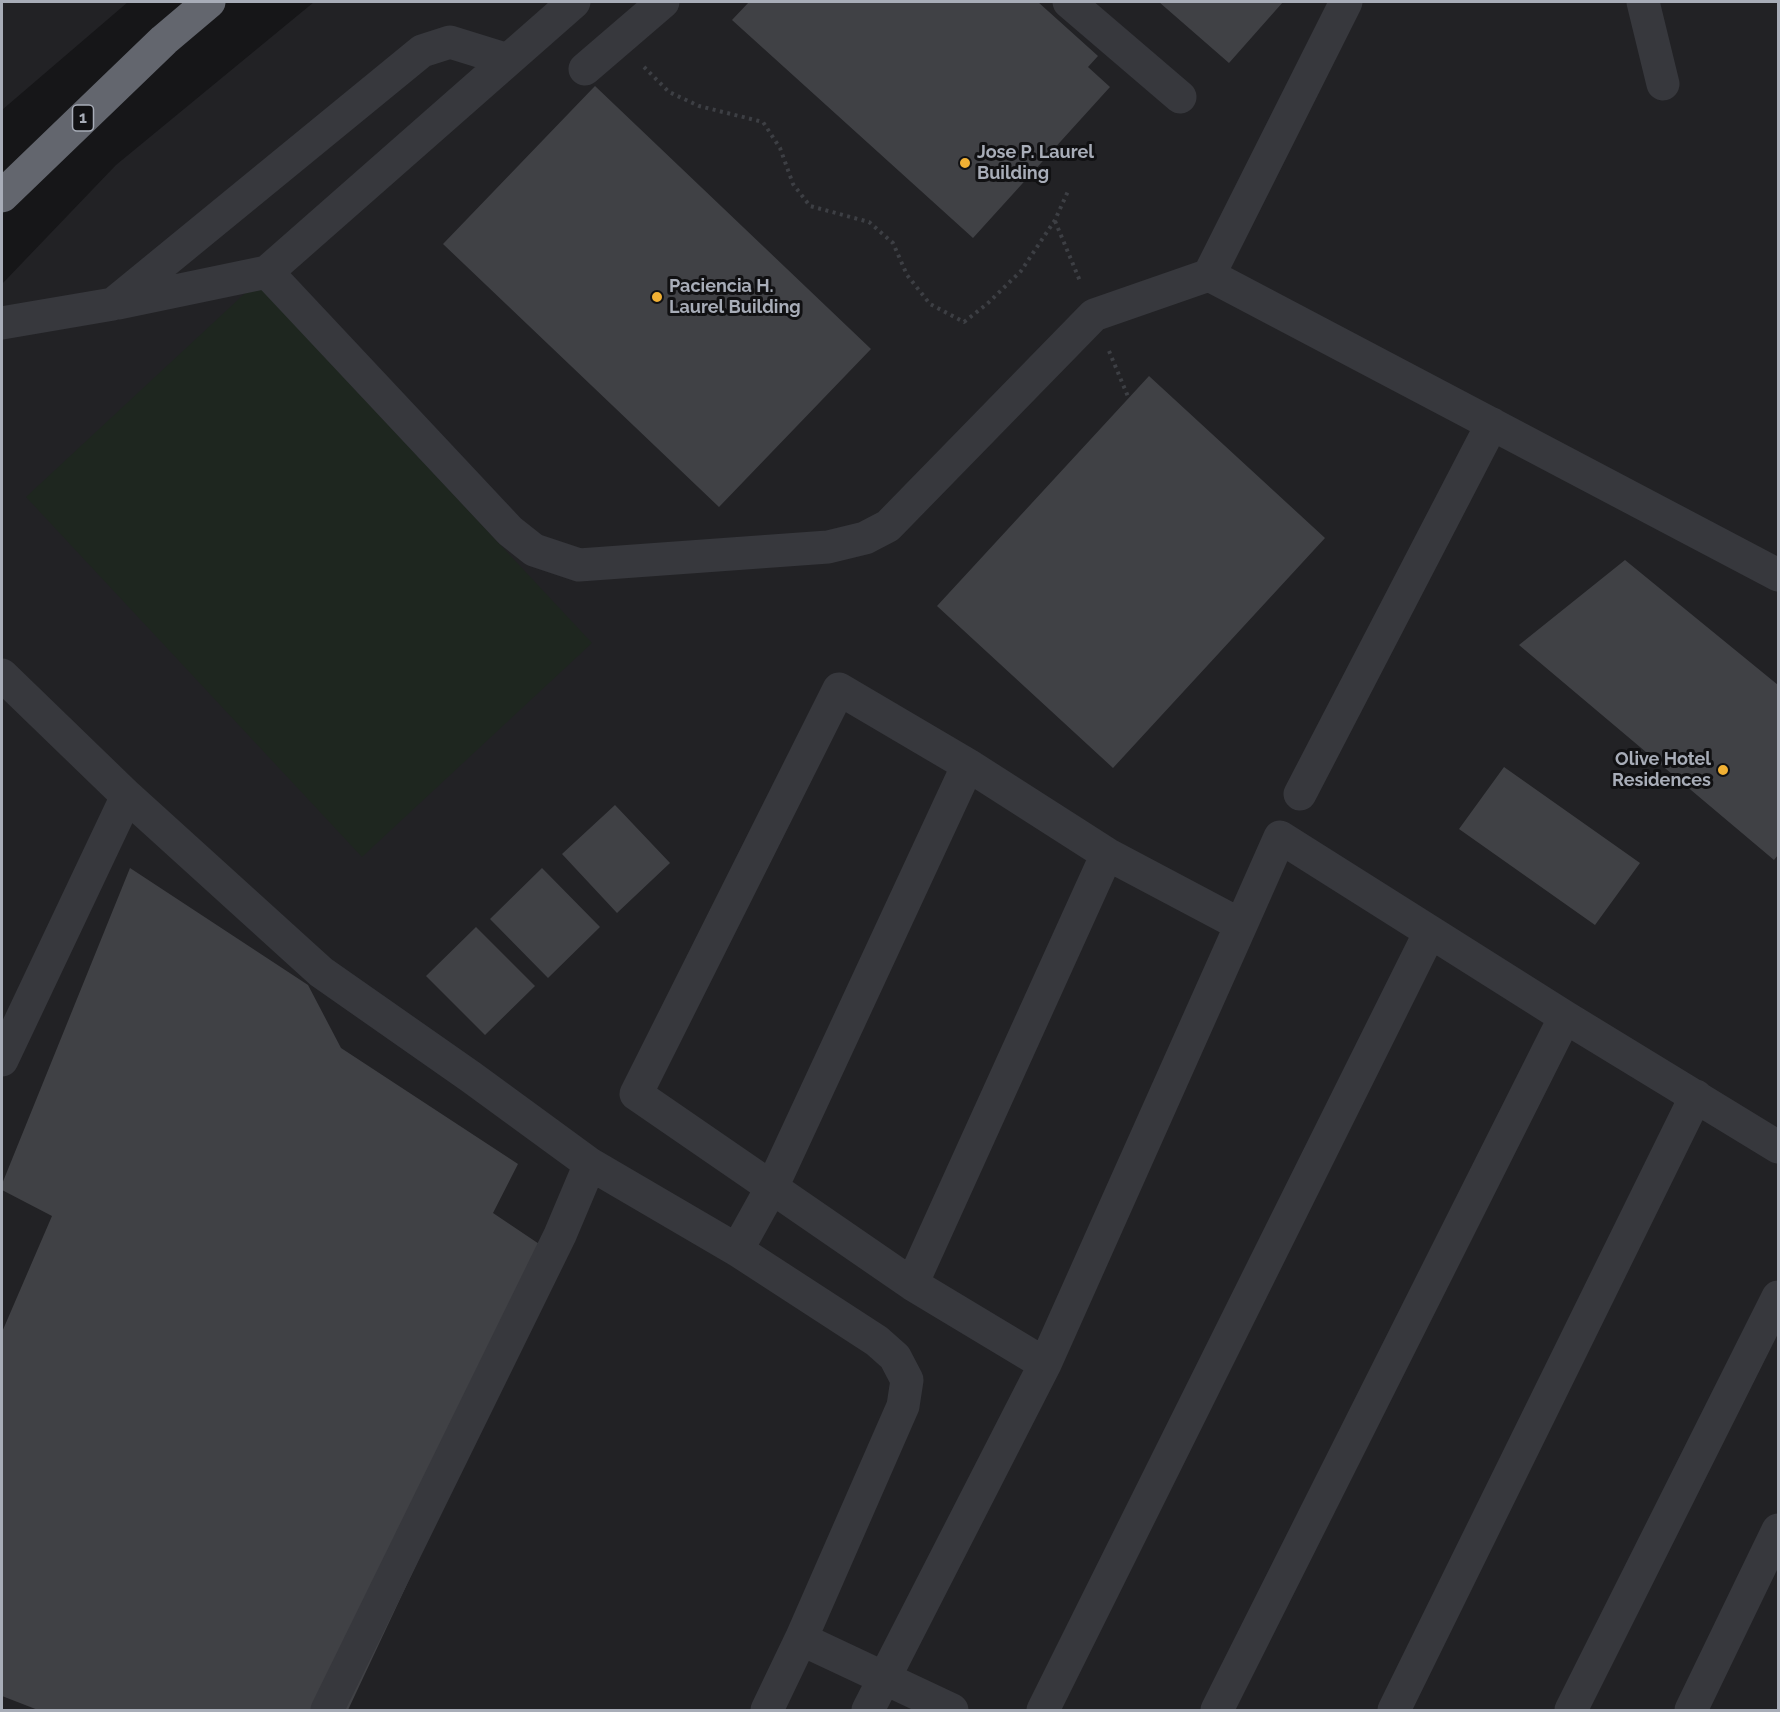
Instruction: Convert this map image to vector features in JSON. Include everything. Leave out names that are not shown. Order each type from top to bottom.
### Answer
[{"type":"highway","name":"1","points":[[6,185],[164,40],[209,2]]},
{"type":"lane","points":[[2,322],[113,304],[267,272],[574,2]]},
{"type":"lane","points":[[585,69],[663,2]]},
{"type":"lane","points":[[1069,2],[1179,97]]},
{"type":"lane","points":[[267,272],[510,531],[534,550],[579,565],[828,547],[865,538],[888,526],[1094,315],[1209,274],[1346,2]]},
{"type":"lane","points":[[1643,2],[1663,84]]},
{"type":"lane","points":[[113,304],[422,51],[450,42],[508,60]]},
{"type":"lane","points":[[1209,274],[1779,575]]},
{"type":"lane","points":[[1300,795],[1492,424]]},
{"type":"lane","points":[[2,675],[127,796],[321,972],[590,1164],[737,1250],[877,1341],[895,1358],[907,1380],[903,1406],[801,1639],[767,1710]]},
{"type":"lane","points":[[1045,1364],[912,1284],[636,1094],[839,689],[968,765],[1107,854],[1241,925]]},
{"type":"lane","points":[[737,1250],[772,1188],[968,765]]},
{"type":"lane","points":[[2,1060],[127,796]]},
{"type":"lane","points":[[868,1710],[1045,1364],[1280,837],[1565,1017],[1779,1147]]},
{"type":"lane","points":[[912,1284],[1107,854]]},
{"type":"lane","points":[[1043,1710],[1430,932]]},
{"type":"lane","points":[[1217,1710],[1565,1017]]},
{"type":"lane","points":[[1394,1710],[1696,1096]]},
{"type":"lane","points":[[327,1710],[554,1245],[590,1164]]},
{"type":"lane","points":[[1571,1710],[1779,1297]]},
{"type":"lane","points":[[1691,1710],[1779,1530]]},
{"type":"lane","points":[[801,1639],[952,1710]]},
{"type":"path","points":[[618,40],[669,92],[699,106],[763,122],[780,148],[793,184],[810,206],[869,222],[893,243],[907,275],[930,304],[964,322],[987,304],[1021,271],[1055,220],[1069,189]]},
{"type":"shaded area","points":[[2,2],[128,2],[2,110]]},
{"type":"shaded area","points":[[314,2],[1778,2],[1778,1710],[2,1710],[2,284],[116,165]]},
{"type":"shaded area","points":[[256,283],[592,643],[362,857],[26,497]]},
{"type":"building","name":"Jose P. Laurel Building","points":[[749,2],[1038,2],[1098,56],[1088,67],[1110,87],[973,238],[732,20]]},
{"type":"building","points":[[1159,2],[1283,2],[1229,63]]},
{"type":"building","name":"Paciencia H. Laurel Building","points":[[595,86],[871,349],[719,507],[443,244]]},
{"type":"building","points":[[1149,376],[1325,538],[1113,768],[937,606]]},
{"type":"building","name":"Olive Hotel Residences","points":[[1625,560],[1778,685],[1778,855],[1774,860],[1519,645]]},
{"type":"building","points":[[1504,767],[1640,863],[1595,925],[1459,829]]},
{"type":"building","points":[[615,805],[670,863],[617,913],[562,854]]},
{"type":"building","points":[[130,868],[308,985],[341,1048],[518,1164],[493,1213],[560,1258],[348,1710],[38,1710],[2,1696],[2,1332],[52,1216],[2,1190],[2,1184]]},
{"type":"building","points":[[542,868],[600,927],[548,978],[490,919]]},
{"type":"building","points":[[476,927],[535,986],[485,1035],[426,976]]},
{"type":"place","name":"Jose P. Laurel Building","points":[[965,163]]},
{"type":"place","name":"Paciencia H. Laurel Building","points":[[657,297]]},
{"type":"place","name":"Olive Hotel Residences","points":[[1723,770]]}]
